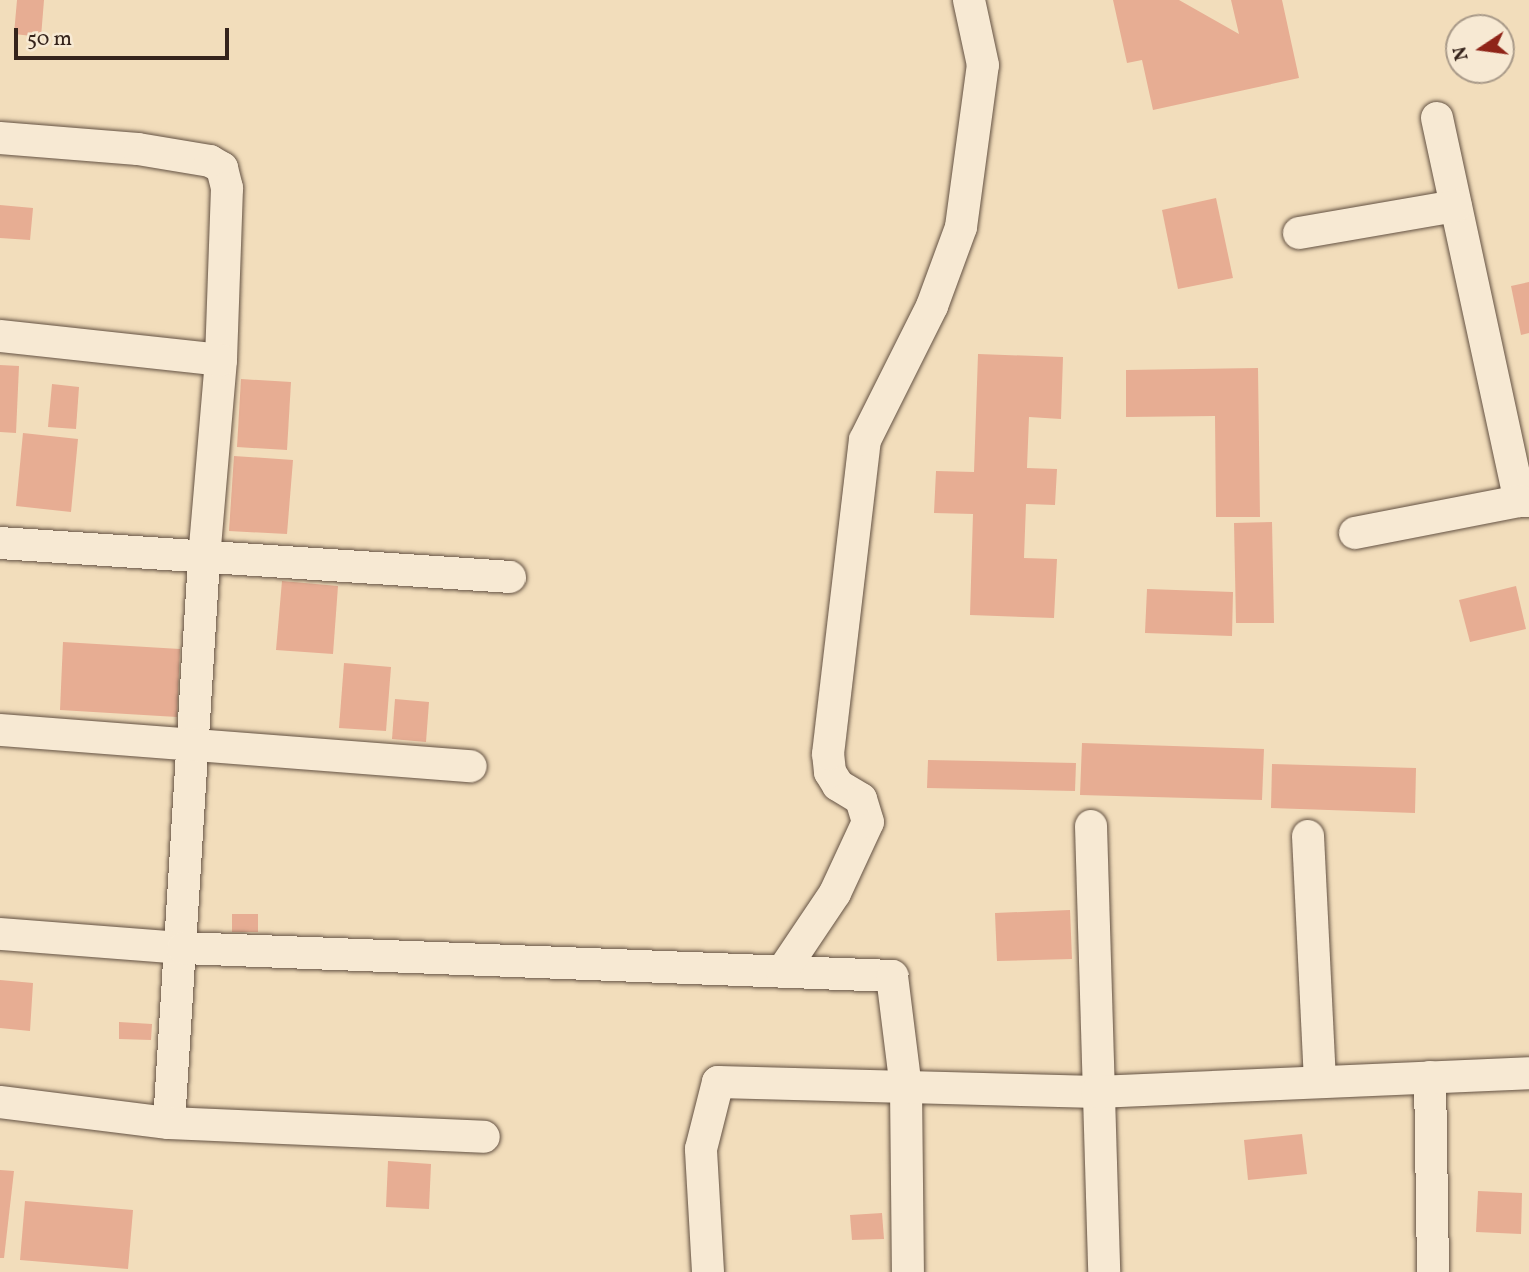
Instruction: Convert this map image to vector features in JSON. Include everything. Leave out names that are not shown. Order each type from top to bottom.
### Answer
[{"type":"street","points":[[782,972],[835,893],[868,822],[861,799],[838,785],[830,772],[828,754],[865,440],[932,306],[961,226],[983,65],[969,0]]},
{"type":"street","points":[[1355,533],[1524,501],[1437,118]]},
{"type":"street","points":[[0,138],[138,149],[210,161],[222,168],[227,188],[221,360],[204,559],[183,948],[169,1123]]},
{"type":"street","points":[[1299,233],[1456,206]]},
{"type":"street","points":[[0,336],[221,360]]},
{"type":"street","points":[[0,543],[204,559],[510,577]]},
{"type":"street","points":[[0,730],[471,766]]},
{"type":"street","points":[[1091,826],[1104,1272]]},
{"type":"street","points":[[1308,836],[1320,1082]]},
{"type":"street","points":[[0,934],[183,948],[892,976],[906,1088],[908,1272]]},
{"type":"street","points":[[708,1272],[701,1149],[718,1082],[1097,1091],[1529,1073]]},
{"type":"street","points":[[1430,1077],[1433,1272]]},
{"type":"street","points":[[0,1102],[169,1123],[484,1137]]},
{"type":"building","points":[[17,0],[44,0],[41,37],[14,34]]},
{"type":"building","points":[[1113,0],[1179,0],[1239,34],[1231,0],[1282,0],[1299,78],[1153,110],[1142,60],[1127,63]]},
{"type":"building","points":[[1216,198],[1233,278],[1178,289],[1162,210]]},
{"type":"building","points":[[0,205],[33,208],[30,240],[0,238]]},
{"type":"building","points":[[1529,282],[1529,333],[1521,335],[1511,286]]},
{"type":"building","points":[[978,354],[1063,357],[1061,419],[1029,417],[1027,468],[1057,469],[1055,505],[1026,504],[1024,558],[1057,559],[1054,618],[970,615],[973,514],[934,513],[936,471],[974,472]]},
{"type":"building","points":[[0,365],[19,366],[16,433],[0,432]]},
{"type":"building","points":[[1258,368],[1260,517],[1216,517],[1215,416],[1126,417],[1126,370]]},
{"type":"building","points":[[241,379],[291,382],[287,450],[237,447]]},
{"type":"building","points":[[52,384],[79,387],[76,429],[48,427]]},
{"type":"building","points":[[23,433],[78,439],[71,512],[16,506]]},
{"type":"building","points":[[234,456],[293,460],[287,534],[229,531]]},
{"type":"building","points":[[1272,522],[1274,623],[1236,623],[1234,523]]},
{"type":"building","points":[[282,581],[338,586],[333,654],[276,650]]},
{"type":"building","points":[[1516,586],[1526,629],[1470,642],[1459,600]]},
{"type":"building","points":[[1147,589],[1233,592],[1232,636],[1145,633]]},
{"type":"building","points":[[63,642],[180,649],[177,717],[60,710]]},
{"type":"building","points":[[344,663],[391,667],[386,731],[339,728]]},
{"type":"building","points":[[395,699],[429,702],[426,742],[392,739]]},
{"type":"building","points":[[1082,743],[1264,749],[1262,800],[1080,795]]},
{"type":"building","points":[[928,760],[1076,763],[1075,791],[927,788]]},
{"type":"building","points":[[1272,764],[1416,768],[1415,813],[1271,808]]},
{"type":"building","points":[[1070,910],[1072,959],[997,961],[995,913]]},
{"type":"building","points":[[232,914],[258,914],[258,932],[232,932]]},
{"type":"building","points":[[0,980],[33,983],[30,1031],[0,1028]]},
{"type":"building","points":[[119,1022],[152,1024],[151,1040],[119,1039]]},
{"type":"building","points":[[1302,1134],[1307,1174],[1248,1180],[1244,1140]]},
{"type":"building","points":[[388,1161],[431,1164],[429,1209],[386,1207]]},
{"type":"building","points":[[0,1170],[14,1171],[4,1258],[0,1258]]},
{"type":"building","points":[[1478,1191],[1522,1193],[1521,1234],[1476,1232]]},
{"type":"building","points":[[25,1201],[133,1210],[128,1269],[20,1260]]},
{"type":"building","points":[[882,1213],[884,1239],[852,1240],[850,1215]]}]
